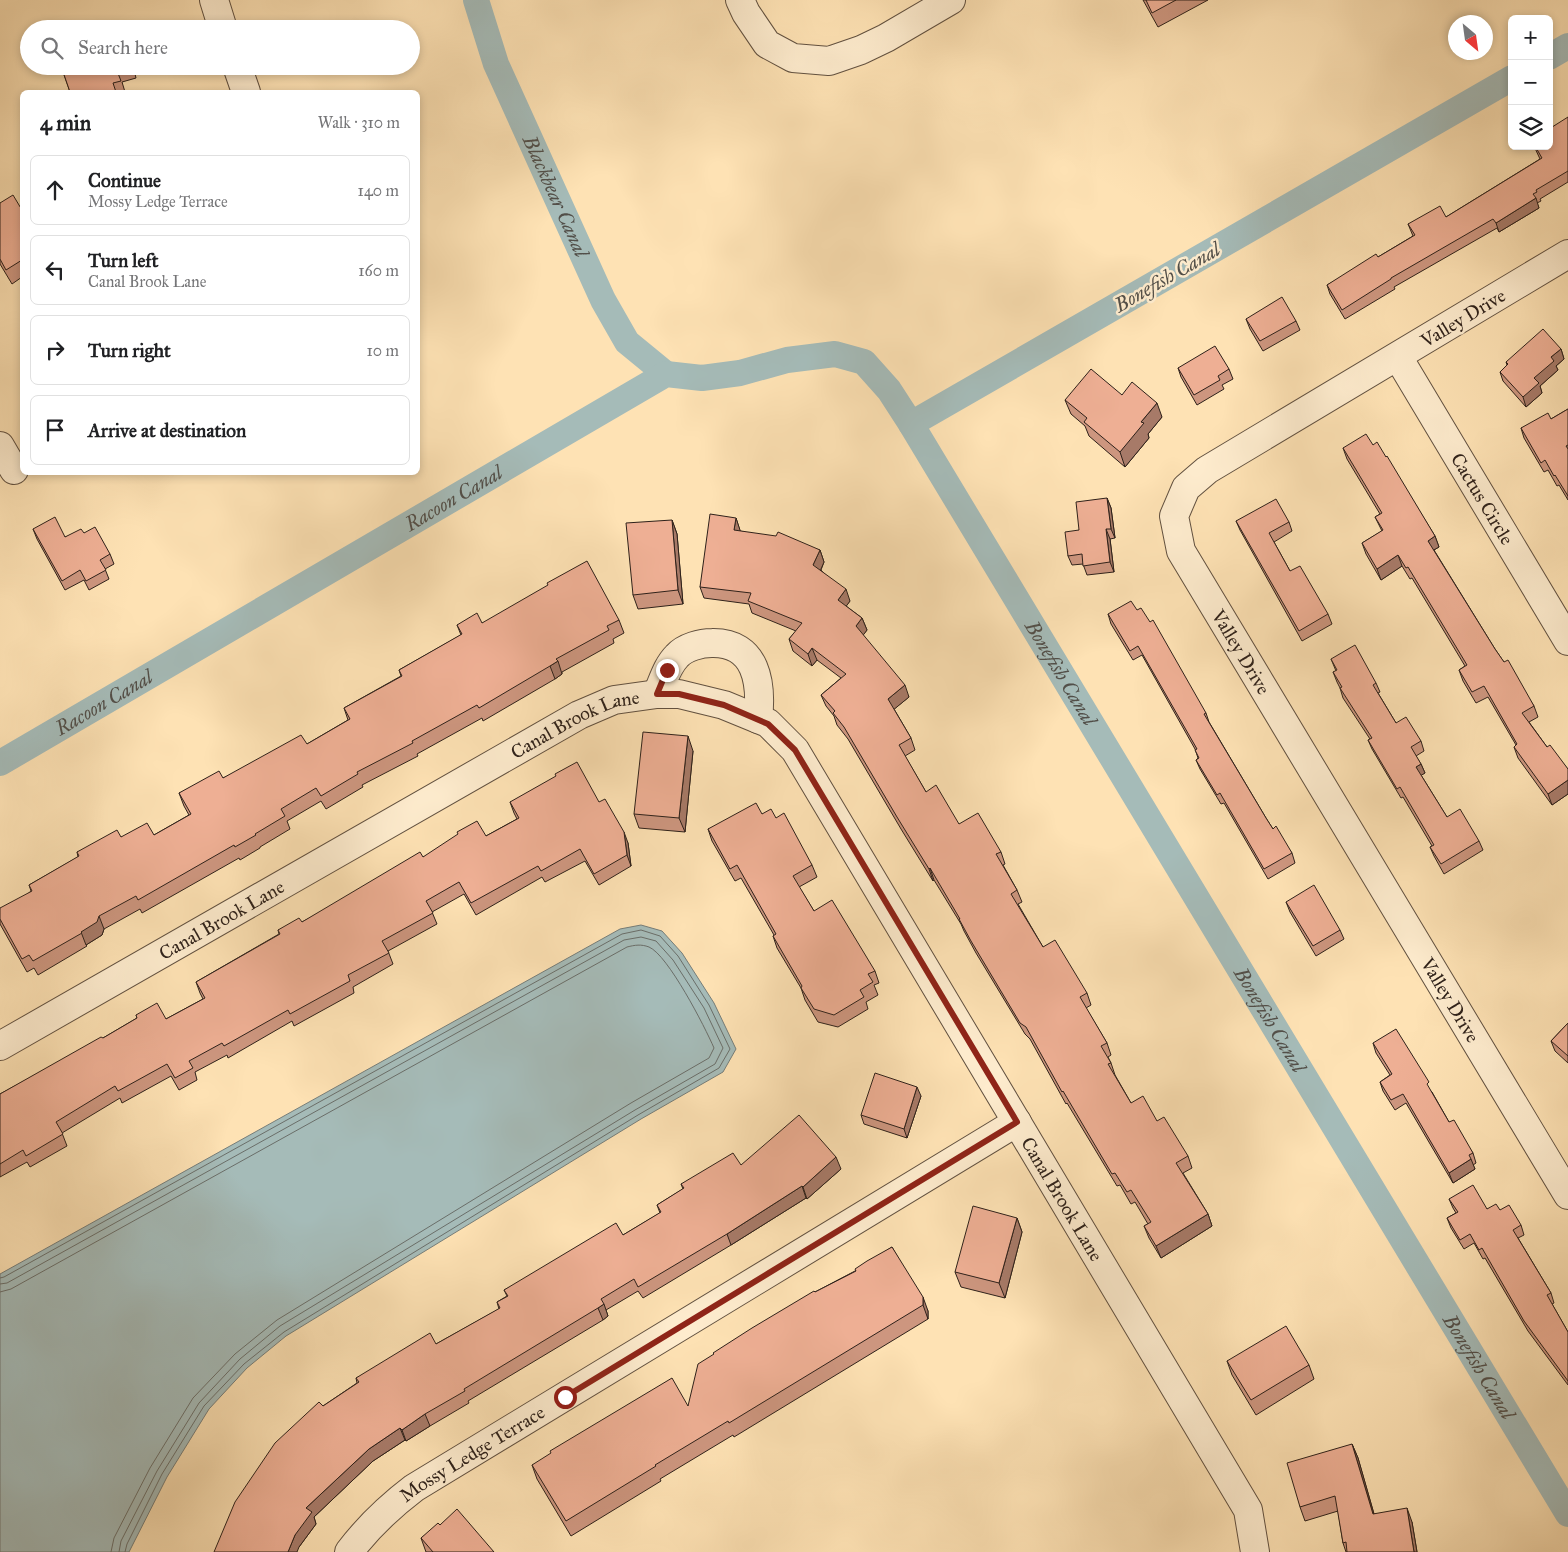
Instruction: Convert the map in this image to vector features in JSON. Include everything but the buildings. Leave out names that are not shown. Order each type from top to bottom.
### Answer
[{"type":"street","points":[[214,0],[221,20]]},
{"type":"street","points":[[740,0],[746,13],[767,44],[793,58],[829,61],[861,50],[886,38],[951,0]]},
{"type":"street","points":[[240,75],[245,90]]},
{"type":"street","name":"Valley Drive","points":[[1568,254],[1207,470],[1186,488],[1174,516],[1180,551],[1560,1162],[1568,1195]]},
{"type":"street","name":"Cactus Circle","points":[[1398,357],[1568,641]]},
{"type":"street","points":[[0,446],[12,472]]},
{"type":"street","points":[[657,694],[667,670],[677,655],[704,643],[720,642],[732,645],[745,654],[754,668],[760,699],[758,719]]},
{"type":"street","name":"Canal Brook Lane","points":[[0,1046],[579,715],[614,700],[657,694],[679,694],[724,705],[768,724],[795,750],[1248,1510],[1259,1550]]},
{"type":"street","name":"Mossy Ledge Terrace","points":[[349,1552],[369,1527],[390,1506],[414,1488],[1017,1122]]},
{"type":"water","points":[[641,925],[662,931],[682,953],[714,1003],[736,1049],[723,1072],[641,1119],[286,1336],[247,1368],[209,1409],[167,1477],[129,1552],[0,1552],[0,1274],[620,929]]},
{"type":"waterway","name":"Blackbear Canal","points":[[476,0],[496,64],[603,300],[627,342],[666,374]]},
{"type":"waterway","name":"Bonefish Canal","points":[[1553,55],[1568,46]]},
{"type":"waterway","name":"Bonefish Canal","points":[[1508,80],[911,424],[1568,1514]]},
{"type":"waterway","name":"Racoon Canal","points":[[0,763],[666,374],[702,378],[740,373],[787,360],[835,354],[864,362],[889,390],[911,424]]},
{"type":"route","points":[[565,1397],[1017,1122],[795,750],[768,724],[724,705],[679,694],[657,694],[667,670]]}]
